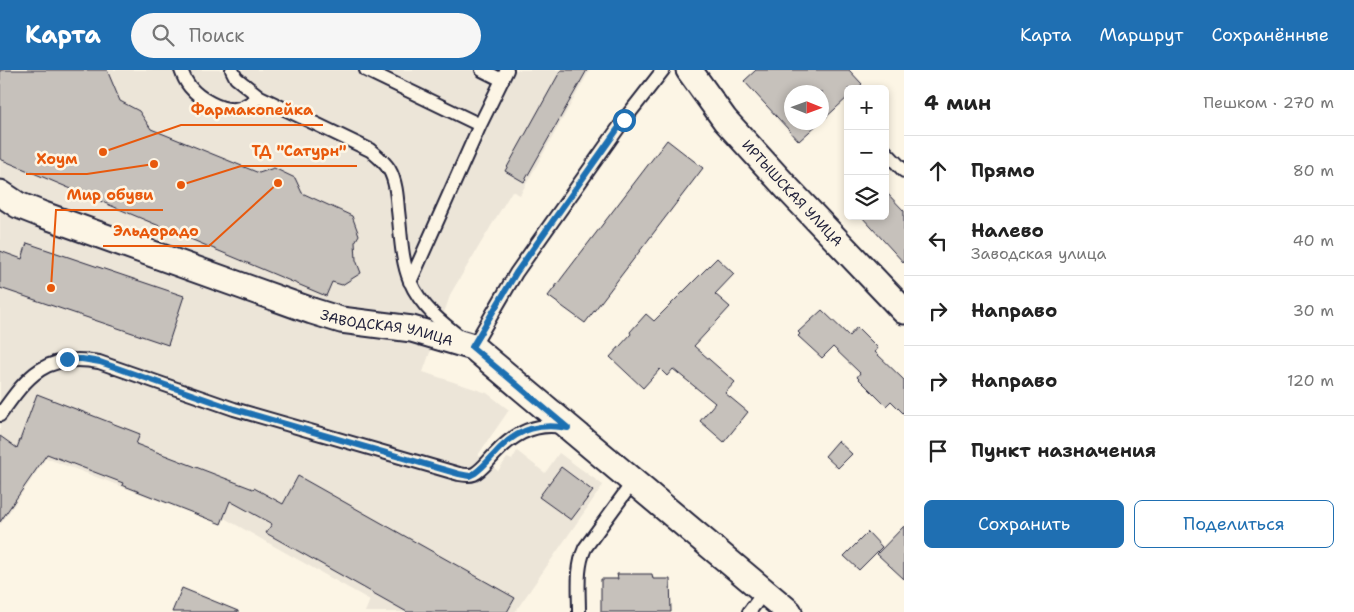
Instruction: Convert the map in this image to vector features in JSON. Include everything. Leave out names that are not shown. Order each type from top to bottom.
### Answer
[{"type":"street","name":"ИРТЫШСКАЯ УЛИЦА","points":[[689,70],[725,120],[904,311]]},
{"type":"street","name":"ЗАВОДСКАЯ УЛИЦА","points":[[6,201],[341,320],[412,329],[472,347],[789,612]]},
{"type":"lane","points":[[181,70],[191,89],[205,99],[227,109],[244,106],[260,97]]},
{"type":"lane","points":[[232,70],[236,78],[246,88],[260,97],[370,150],[383,161],[390,171],[394,184],[403,260],[410,282],[419,299],[431,313],[472,347],[516,273],[624,120],[663,70]]},
{"type":"lane","points":[[366,70],[480,125]]},
{"type":"lane","points":[[410,282],[480,125],[505,75],[482,70]]},
{"type":"lane","points":[[889,155],[904,171]]},
{"type":"lane","points":[[0,415],[19,388],[32,374],[53,363],[67,359],[82,359],[100,362],[234,409],[469,476],[475,473],[510,439],[524,431],[550,424],[568,428]]},
{"type":"lane","points":[[579,612],[580,558],[585,548],[633,482]]},
{"type":"lane","points":[[749,612],[765,591]]},
{"type":"shaded area","points":[[0,70],[590,70],[520,195],[512,191],[451,293],[423,372],[487,393],[509,410],[478,455],[498,471],[507,458],[512,460],[517,451],[545,473],[559,453],[603,485],[515,612],[365,612],[370,600],[224,518],[221,524],[46,458],[0,525]]},
{"type":"building","points":[[0,70],[107,70],[120,101],[139,111],[151,129],[259,173],[274,168],[295,178],[302,193],[352,216],[359,235],[355,242],[356,260],[361,273],[342,285],[332,282],[326,296],[0,159]]},
{"type":"building","points":[[561,70],[587,70],[524,182],[505,171]]},
{"type":"building","points":[[756,70],[849,70],[862,84],[844,85],[844,101],[829,115],[829,85],[784,85],[784,125],[744,81]]},
{"type":"building","points":[[789,130],[811,130],[799,141]]},
{"type":"building","points":[[667,140],[703,168],[585,323],[548,296]]},
{"type":"building","points":[[889,195],[904,211],[904,263],[865,220],[889,220]]},
{"type":"building","points":[[27,243],[184,296],[168,345],[0,288],[0,251],[22,259]]},
{"type":"building","points":[[717,258],[734,274],[715,294],[730,307],[694,346],[735,382],[725,393],[748,412],[724,442],[700,421],[715,403],[673,369],[667,376],[660,369],[643,388],[610,357],[646,314],[654,321]]},
{"type":"building","points":[[822,310],[849,336],[857,327],[878,348],[875,352],[904,380],[904,414],[891,401],[886,406],[857,377],[860,373],[833,347],[822,358],[798,336],[800,334],[798,332]]},
{"type":"building","points":[[37,394],[140,434],[136,444],[254,488],[283,504],[298,476],[515,598],[507,612],[407,612],[266,533],[272,524],[230,501],[221,524],[47,454],[0,522],[0,436],[17,448]]},
{"type":"building","points":[[838,441],[852,454],[838,468],[825,456]]},
{"type":"building","points":[[561,467],[593,491],[571,520],[539,497]]},
{"type":"building","points":[[904,526],[904,579],[877,554]]},
{"type":"building","points":[[868,532],[882,547],[859,570],[844,556]]},
{"type":"building","points":[[617,574],[652,574],[653,579],[670,579],[671,612],[601,612],[601,579],[618,579]]},
{"type":"building","points":[[182,588],[238,611],[238,612],[172,612]]},
{"type":"place","name":"Фармакопейка","points":[[103,152]]},
{"type":"place","name":"Хоум","points":[[154,164]]},
{"type":"place","name":"Эльдорадо","points":[[278,183]]},
{"type":"place","name":"ТД \"Сатурн\"","points":[[181,185]]},
{"type":"place","name":"Мир обуви","points":[[51,288]]},
{"type":"route","points":[[67,359],[100,362],[234,409],[469,476],[480,469],[510,439],[524,431],[550,424],[568,428],[472,347],[516,273],[624,120]]}]
